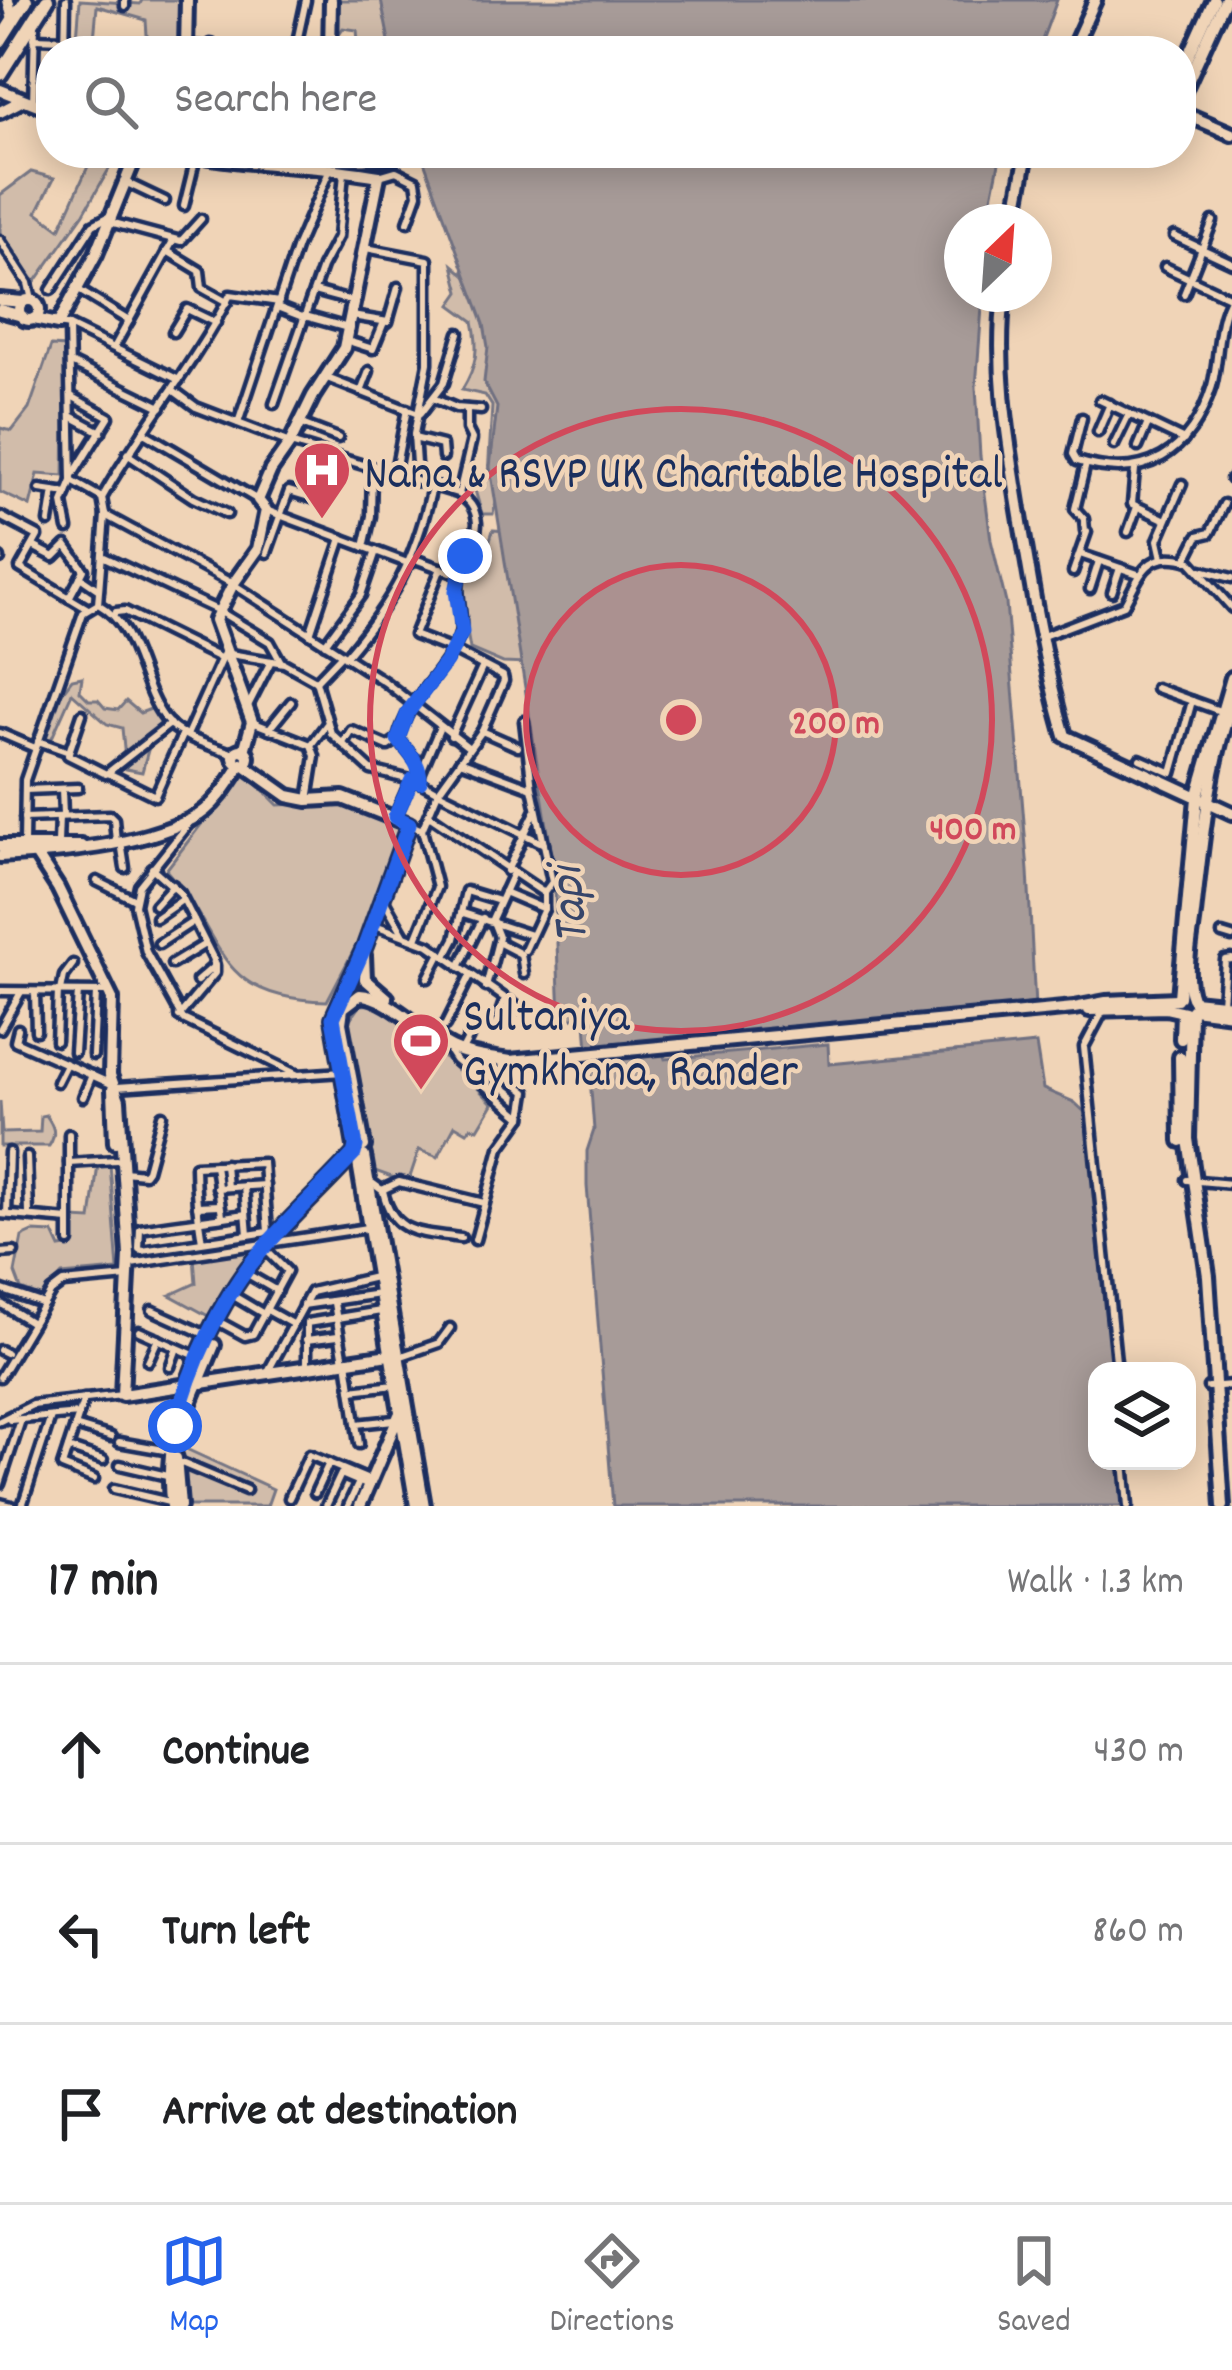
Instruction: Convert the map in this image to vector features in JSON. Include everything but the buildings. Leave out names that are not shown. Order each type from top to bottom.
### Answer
[{"type":"main road","points":[[0,41],[26,0]]},
{"type":"main road","points":[[0,74],[47,0]]},
{"type":"street","points":[[8,0],[13,20]]},
{"type":"street","points":[[65,36],[66,0]]},
{"type":"street","points":[[186,36],[188,0]]},
{"type":"street","points":[[298,36],[306,0]]},
{"type":"street","points":[[330,36],[331,0]]},
{"type":"street","points":[[1079,36],[1095,0]]},
{"type":"street","points":[[1196,40],[1214,0]]},
{"type":"street","points":[[1196,65],[1226,0]]},
{"type":"street","points":[[28,102],[35,19]]},
{"type":"street","points":[[0,90],[36,105]]},
{"type":"street","points":[[0,112],[28,102]]},
{"type":"street","points":[[1196,122],[1232,138]]},
{"type":"street","points":[[72,479],[73,364],[64,325],[131,168]]},
{"type":"street","points":[[184,206],[190,168]]},
{"type":"street","points":[[238,422],[297,246],[333,168]]},
{"type":"street","points":[[274,404],[338,237],[335,168]]},
{"type":"street","points":[[352,168],[379,176],[396,171],[416,181],[418,194],[408,222]]},
{"type":"street","points":[[1017,204],[1024,168]]},
{"type":"street","points":[[267,553],[271,470],[327,379],[349,328],[379,176]]},
{"type":"street","points":[[125,182],[165,201]]},
{"type":"street","points":[[51,290],[94,225],[110,218],[173,241],[185,239],[201,219]]},
{"type":"street","points":[[1184,294],[1213,221]]},
{"type":"street","points":[[1174,236],[1232,263]]},
{"type":"street","points":[[0,240],[22,275],[27,301]]},
{"type":"street","points":[[115,346],[173,241]]},
{"type":"street","points":[[366,248],[428,260],[428,363],[411,481]]},
{"type":"street","points":[[167,251],[200,271],[202,288],[226,302]]},
{"type":"street","points":[[1082,418],[1077,461],[1103,469],[1135,469],[1166,456],[1185,440],[1211,388],[1222,316],[1232,297],[1165,267]]},
{"type":"street","points":[[98,604],[103,498],[230,295],[278,304],[305,317],[349,328],[391,319],[398,287]]},
{"type":"street","points":[[77,290],[129,321]]},
{"type":"street","points":[[314,291],[355,302]]},
{"type":"street","points":[[0,300],[27,301]]},
{"type":"street","points":[[27,301],[20,307],[28,318]]},
{"type":"street","points":[[172,332],[187,309],[216,323]]},
{"type":"street","points":[[0,310],[64,325],[179,380]]},
{"type":"street","points":[[1002,312],[1003,411],[1040,638],[1067,739],[1232,813]]},
{"type":"street","points":[[349,328],[373,350],[384,322]]},
{"type":"street","points":[[1222,332],[1232,335]]},
{"type":"street","points":[[418,415],[435,399],[459,333]]},
{"type":"street","points":[[73,364],[160,407]]},
{"type":"street","points":[[361,392],[369,371]]},
{"type":"street","points":[[327,379],[418,415]]},
{"type":"street","points":[[173,390],[196,407],[290,443],[459,494],[473,507],[477,528],[459,575],[462,632],[453,650],[412,706],[398,739],[388,746],[351,730],[343,744]]},
{"type":"street","points":[[68,529],[62,507],[72,479],[109,416],[73,397]]},
{"type":"street","points":[[435,399],[481,410]]},
{"type":"street","points":[[1100,400],[1185,440]]},
{"type":"street","points":[[1098,431],[1110,404]]},
{"type":"street","points":[[394,476],[407,409]]},
{"type":"street","points":[[459,494],[472,439],[467,409]]},
{"type":"street","points":[[1114,446],[1129,414]]},
{"type":"street","points":[[73,418],[101,433]]},
{"type":"street","points":[[299,423],[338,438]]},
{"type":"street","points":[[1138,447],[1148,423]]},
{"type":"street","points":[[143,431],[267,508],[364,547],[459,575]]},
{"type":"street","points":[[414,438],[442,445],[443,457]]},
{"type":"street","points":[[127,454],[193,498],[227,514]]},
{"type":"street","points":[[1073,572],[1086,532],[1084,519],[1075,509],[1086,464]]},
{"type":"street","points":[[364,547],[372,512],[373,469]]},
{"type":"street","points":[[1135,469],[1132,503],[1166,520]]},
{"type":"street","points":[[72,479],[103,498]]},
{"type":"street","points":[[1162,558],[1158,540],[1182,484]]},
{"type":"street","points":[[316,681],[384,612],[411,561],[433,487]]},
{"type":"street","points":[[40,489],[67,493]]},
{"type":"street","points":[[308,800],[315,756],[311,746],[249,715],[223,656],[215,620],[232,584],[258,549],[267,508],[290,490],[319,500]]},
{"type":"street","points":[[49,521],[53,491]]},
{"type":"street","points":[[1186,560],[1198,536],[1210,533],[1224,504]]},
{"type":"street","points":[[1128,532],[1138,506]]},
{"type":"street","points":[[0,515],[38,536],[20,568],[89,609]]},
{"type":"street","points":[[105,515],[232,584],[385,682],[468,747]]},
{"type":"street","points":[[310,634],[342,538]]},
{"type":"street","points":[[33,546],[54,556],[66,545],[84,570],[70,598]]},
{"type":"street","points":[[325,644],[361,595],[376,551]]},
{"type":"street","points":[[1080,554],[1138,574]]},
{"type":"street","points":[[102,556],[219,611],[270,642],[274,657],[249,715],[240,758],[213,803],[193,819],[141,881],[135,900],[146,952],[179,1016],[298,1075]]},
{"type":"street","points":[[1040,638],[1124,605],[1138,574],[1162,558],[1186,560],[1201,570],[1232,608]]},
{"type":"street","points":[[1090,589],[1099,561]]},
{"type":"street","points":[[416,939],[437,887],[422,830],[438,793],[482,731],[504,681],[453,650],[413,634],[441,568]]},
{"type":"street","points":[[1112,592],[1120,568]]},
{"type":"street","points":[[1201,570],[1232,578]]},
{"type":"street","points":[[80,577],[99,590]]},
{"type":"street","points":[[98,604],[82,613],[37,745],[25,790],[24,818],[28,851],[58,888],[111,992],[122,1256],[127,1271],[122,1395]]},
{"type":"street","points":[[98,604],[112,612],[170,724],[240,758],[282,793],[308,800],[340,798],[422,830]]},
{"type":"street","points":[[112,612],[125,611],[223,656],[274,657],[316,681],[326,724],[375,772],[417,779],[544,844]]},
{"type":"street","points":[[82,714],[70,758],[155,796],[223,656]]},
{"type":"street","points":[[452,736],[483,666]]},
{"type":"street","points":[[1226,719],[1232,678]]},
{"type":"street","points":[[1156,688],[1226,719]]},
{"type":"street","points":[[1140,759],[1172,773],[1192,701]]},
{"type":"street","points":[[269,729],[290,702]]},
{"type":"street","points":[[1221,1506],[1208,1276],[1191,1180],[1186,1005],[1202,800],[1232,702]]},
{"type":"street","points":[[524,721],[552,882],[524,950]]},
{"type":"street","points":[[108,773],[170,724]]},
{"type":"street","points":[[311,746],[326,724]]},
{"type":"street","points":[[395,817],[440,727]]},
{"type":"street","points":[[482,731],[518,746]]},
{"type":"street","points":[[0,733],[68,752]]},
{"type":"street","points":[[398,739],[418,765],[417,779]]},
{"type":"street","points":[[460,761],[532,788]]},
{"type":"street","points":[[25,790],[78,788]]},
{"type":"street","points":[[58,844],[62,789]]},
{"type":"street","points":[[486,987],[498,942],[494,924],[500,902],[536,809]]},
{"type":"street","points":[[429,815],[544,893]]},
{"type":"street","points":[[24,818],[112,816],[124,868]]},
{"type":"street","points":[[0,846],[28,851],[84,847],[193,819]]},
{"type":"street","points":[[348,1506],[366,1483],[402,1415],[333,1018],[409,824]]},
{"type":"street","points":[[0,856],[58,844],[84,847]]},
{"type":"street","points":[[152,868],[183,899],[214,965],[215,973],[179,1016]]},
{"type":"street","points":[[97,881],[135,900]]},
{"type":"street","points":[[155,905],[173,885]]},
{"type":"street","points":[[428,978],[463,913],[466,891],[500,902]]},
{"type":"street","points":[[504,892],[544,909]]},
{"type":"street","points":[[382,896],[404,935]]},
{"type":"street","points":[[156,918],[183,899]]},
{"type":"street","points":[[463,913],[531,935]]},
{"type":"street","points":[[459,967],[483,918]]},
{"type":"street","points":[[159,944],[194,921]]},
{"type":"street","points":[[372,924],[444,954],[519,1008]]},
{"type":"street","points":[[1222,934],[1232,937]]},
{"type":"street","points":[[498,942],[521,954],[524,974]]},
{"type":"street","points":[[172,964],[206,944]]},
{"type":"street","points":[[345,1072],[342,1016],[348,1003],[367,988],[365,946]]},
{"type":"street","points":[[348,981],[350,993],[383,1000],[445,1044],[502,1060],[582,1056],[1106,1002],[1229,1008],[1225,960],[1232,959]]},
{"type":"street","points":[[56,1041],[60,992],[73,964]]},
{"type":"street","points":[[196,980],[214,965]]},
{"type":"street","points":[[348,981],[358,975],[365,979],[422,1030]]},
{"type":"street","points":[[422,1030],[446,1026],[470,976]]},
{"type":"street","points":[[0,991],[111,992]]},
{"type":"street","points":[[35,991],[36,1031]]},
{"type":"street","points":[[0,1028],[21,992]]},
{"type":"street","points":[[74,1052],[78,992]]},
{"type":"street","points":[[93,1055],[96,992]]},
{"type":"street","points":[[494,1027],[506,999]]},
{"type":"street","points":[[1068,1009],[1186,1005]]},
{"type":"street","points":[[1103,1011],[1084,1048],[1117,1362]]},
{"type":"street","points":[[461,1052],[478,1020]]},
{"type":"street","points":[[18,1029],[14,1040],[20,1048],[113,1086],[345,1072]]},
{"type":"street","points":[[445,1044],[455,1060],[522,1117]]},
{"type":"street","points":[[475,1240],[500,1148],[522,1117],[526,1092],[503,1074],[502,1060]]},
{"type":"street","points":[[58,1082],[66,1063]]},
{"type":"street","points":[[82,1097],[92,1075]]},
{"type":"street","points":[[69,1163],[120,1166],[144,1174],[162,1115]]},
{"type":"street","points":[[69,1134],[69,1242]]},
{"type":"street","points":[[9,1152],[4,1214],[69,1220]]},
{"type":"street","points":[[358,1153],[370,1183],[376,1277],[395,1355],[395,1385],[420,1506]]},
{"type":"street","points":[[174,1505],[167,1476],[191,1384],[210,1336],[242,1278],[358,1153]]},
{"type":"street","points":[[27,1156],[29,1214]]},
{"type":"street","points":[[0,1377],[44,1304],[63,1283],[127,1271],[268,1231],[263,1163],[194,1167],[202,1242]]},
{"type":"street","points":[[225,1164],[227,1187]]},
{"type":"street","points":[[214,1165],[222,1216]]},
{"type":"street","points":[[8,1170],[28,1170]]},
{"type":"street","points":[[1191,1180],[1232,1184]]},
{"type":"street","points":[[382,1190],[399,1182],[484,1203]]},
{"type":"street","points":[[370,1183],[382,1190],[391,1218],[416,1232],[461,1238]]},
{"type":"street","points":[[244,1186],[245,1241]]},
{"type":"street","points":[[218,1187],[266,1186]]},
{"type":"street","points":[[197,1206],[220,1204]]},
{"type":"street","points":[[242,1215],[140,1229],[138,1247],[142,1251],[372,1227]]},
{"type":"street","points":[[211,1218],[214,1240]]},
{"type":"street","points":[[191,1384],[237,1298],[278,1239]]},
{"type":"street","points":[[0,1253],[14,1252]]},
{"type":"street","points":[[224,1324],[251,1336],[266,1312],[286,1268],[268,1253]]},
{"type":"street","points":[[251,1276],[277,1292]]},
{"type":"street","points":[[267,1373],[314,1289],[376,1277]]},
{"type":"street","points":[[0,1288],[44,1304]]},
{"type":"street","points":[[303,1305],[379,1294]]},
{"type":"street","points":[[237,1298],[292,1324]]},
{"type":"street","points":[[0,1303],[32,1323]]},
{"type":"street","points":[[334,1303],[359,1444]]},
{"type":"street","points":[[152,1310],[210,1336]]},
{"type":"street","points":[[307,1367],[307,1323],[382,1311]]},
{"type":"street","points":[[3,1421],[32,1405],[395,1355],[440,1343],[450,1328]]},
{"type":"street","points":[[139,1331],[199,1358]]},
{"type":"street","points":[[306,1340],[340,1336]]},
{"type":"street","points":[[148,1361],[158,1339]]},
{"type":"street","points":[[170,1367],[178,1348]]},
{"type":"street","points":[[351,1390],[395,1385]]},
{"type":"street","points":[[1211,1386],[1232,1385]]},
{"type":"street","points":[[84,1399],[62,1467],[94,1479]]},
{"type":"street","points":[[3,1421],[79,1414]]},
{"type":"street","points":[[356,1424],[402,1415]]},
{"type":"street","points":[[22,1506],[52,1417]]},
{"type":"street","points":[[0,1484],[21,1420]]},
{"type":"street","points":[[75,1426],[173,1456],[246,1490]]},
{"type":"street","points":[[68,1448],[103,1460]]},
{"type":"street","points":[[173,1456],[174,1505]]},
{"type":"street","points":[[289,1498],[308,1456],[366,1483]]},
{"type":"street","points":[[316,1493],[329,1463]]},
{"type":"street","points":[[120,1465],[167,1476]]},
{"type":"street","points":[[1125,1470],[1128,1506]]},
{"type":"street","points":[[326,1506],[341,1474],[366,1483]]},
{"type":"street","points":[[360,1506],[366,1483]]},
{"type":"street","points":[[114,1489],[174,1505]]},
{"type":"street","points":[[0,1503],[12,1506]]},
{"type":"shaded area","points":[[80,0],[140,4],[142,0],[182,0],[183,36],[147,36],[146,20],[97,6],[94,36],[77,36]]},
{"type":"shaded area","points":[[334,0],[386,0],[392,36],[358,36],[357,30],[343,28],[335,36]]},
{"type":"shaded area","points":[[87,168],[110,168],[36,281],[27,276],[0,234],[0,195],[31,172],[54,178],[37,212],[60,229]]},
{"type":"shaded area","points":[[453,265],[471,280],[510,410],[504,474],[493,514],[482,514],[471,477],[488,476],[492,406],[485,395],[462,390],[474,365],[476,340],[473,321],[451,305],[460,292]]},
{"type":"shaded area","points":[[51,346],[66,347],[64,476],[38,474],[30,506],[0,492],[0,428],[12,431],[29,409]]},
{"type":"shaded area","points":[[493,530],[506,531],[526,664],[503,663],[470,649],[463,599],[465,574],[473,550],[486,553]]},
{"type":"shaded area","points":[[82,677],[80,691],[105,708],[118,710],[126,701],[140,713],[156,707],[161,724],[153,732],[142,772],[126,769],[122,728],[107,724],[72,693],[51,740],[43,738],[53,704],[72,679]]},
{"type":"shaded area","points":[[243,770],[278,805],[343,802],[403,826],[370,919],[327,1001],[261,989],[241,976],[166,870]]},
{"type":"shaded area","name":"Sultaniya Gymkhana, Rander","points":[[376,1004],[463,1073],[493,1104],[478,1129],[471,1127],[467,1132],[455,1125],[438,1157],[419,1150],[410,1177],[397,1179],[372,1170],[348,1022],[360,1005]]},
{"type":"shaded area","points":[[0,1101],[2,1133],[40,1132],[41,1116],[46,1115],[54,1130],[49,1146],[0,1146]]},
{"type":"shaded area","points":[[98,1164],[110,1164],[118,1270],[62,1275],[42,1297],[21,1289],[15,1273],[22,1237],[53,1233],[60,1248],[73,1246],[74,1219],[91,1220]]},
{"type":"shaded area","points":[[259,1247],[212,1318],[170,1295],[196,1283],[194,1257]]},
{"type":"shaded area","points":[[184,1448],[273,1489],[267,1506],[184,1506],[179,1470]]},
{"type":"water","points":[[381,0],[1057,0],[1044,36],[388,36]]},
{"type":"water","name":"Tapi","points":[[427,168],[998,168],[991,204],[944,204],[944,312],[982,312],[976,387],[980,456],[991,540],[1006,603],[1035,1007],[661,1044],[665,1059],[828,1044],[829,1064],[1036,1044],[1043,1089],[1074,1102],[1092,1119],[1119,1362],[1088,1362],[1088,1470],[1129,1470],[1132,1506],[613,1506],[587,1186],[587,1151],[594,1130],[586,1023],[560,1017],[554,870],[490,467],[497,407],[484,382],[488,347],[484,324]]},
{"type":"place","name":"Nana & RSVP UK Charitable Hospital","points":[[322,521]]},
{"type":"place","name":"Sultaniya Gymkhana, Rander","points":[[421,1092]]},
{"type":"route","points":[[175,1426],[185,1385],[242,1278],[263,1249],[354,1154],[335,1006],[365,946],[409,824],[395,817],[412,780],[420,782],[420,774],[398,739],[408,712],[462,632],[456,591],[465,556]]}]
